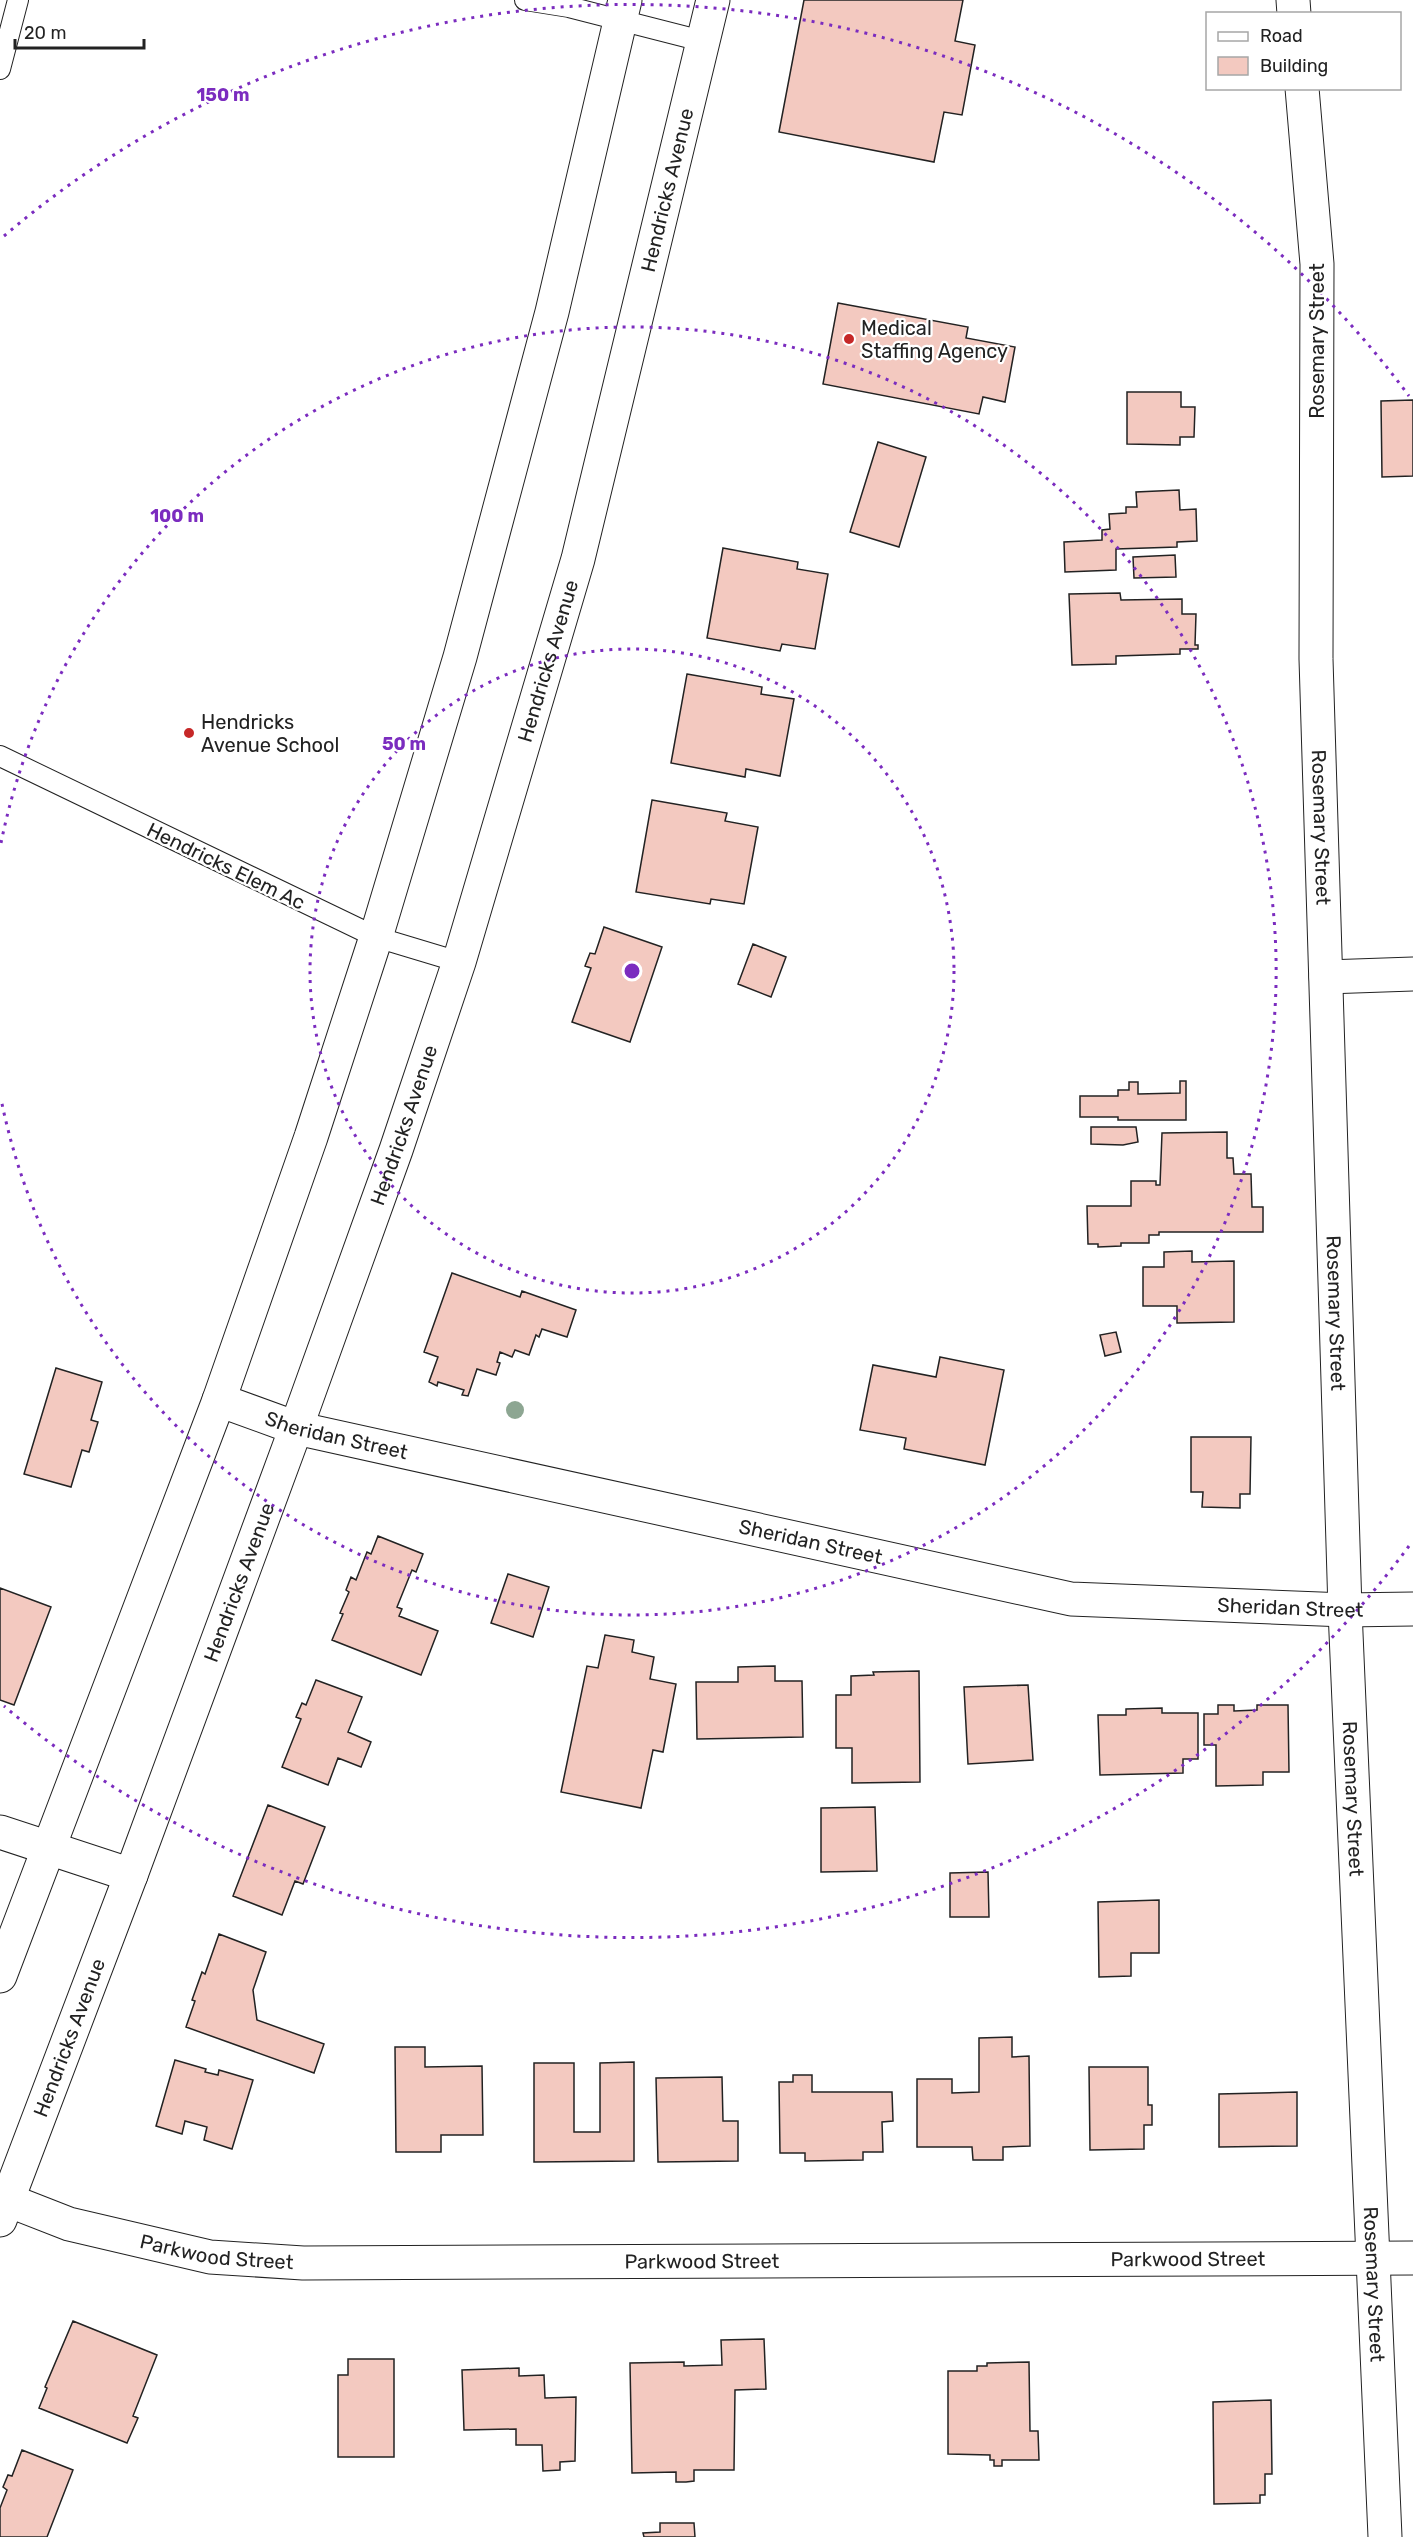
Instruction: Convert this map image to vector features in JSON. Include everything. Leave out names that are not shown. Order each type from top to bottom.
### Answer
[{"type":"street","name":"Hendricks Avenue","points":[[2,2206],[131,1875],[296,1428],[396,1150],[459,962],[578,559],[713,0]]},
{"type":"street","points":[[0,1976],[219,1400],[311,1137],[376,937],[460,657],[552,312],[622,10]]},
{"type":"street","name":"Rosemary Street","points":[[1302,90],[1317,264],[1316,660],[1345,1610],[1385,2537]]},
{"type":"street","points":[[1326,977],[1413,974]]},
{"type":"street","name":"Sheridan Street","points":[[219,1400],[296,1428],[1071,1599],[1345,1610],[1413,1609]]},
{"type":"street","points":[[0,1832],[131,1875]]},
{"type":"street","name":"Parkwood Street","points":[[2,2206],[210,2257],[303,2263],[1413,2259]]},
{"type":"lane","points":[[0,69],[18,0]]},
{"type":"lane","points":[[525,0],[569,7],[622,10],[702,41]]},
{"type":"lane","name":"Hendricks Elem Ac","points":[[0,756],[376,937],[459,962]]},
{"type":"building","points":[[804,0],[963,0],[955,41],[975,45],[962,115],[944,112],[934,162],[779,132]]},
{"type":"building","points":[[838,303],[968,327],[966,338],[1015,347],[1005,402],[983,397],[979,414],[823,384]]},
{"type":"building","points":[[1127,392],[1181,392],[1181,407],[1195,407],[1194,437],[1180,437],[1180,445],[1127,444]]},
{"type":"building","points":[[1413,400],[1413,476],[1382,477],[1381,401]]},
{"type":"building","points":[[878,442],[926,457],[899,547],[850,532]]},
{"type":"building","points":[[1179,490],[1180,510],[1196,509],[1197,541],[1177,542],[1177,547],[1116,549],[1116,570],[1065,572],[1064,542],[1102,540],[1102,530],[1110,529],[1109,514],[1126,513],[1126,507],[1137,507],[1136,492]]},
{"type":"building","points":[[723,548],[798,562],[797,569],[828,574],[815,649],[782,644],[780,651],[707,638]]},
{"type":"building","points":[[1175,555],[1176,577],[1134,578],[1133,557]]},
{"type":"building","points":[[1120,593],[1121,600],[1182,599],[1182,614],[1196,614],[1195,645],[1198,645],[1198,649],[1180,649],[1180,654],[1116,656],[1116,664],[1072,665],[1069,594]]},
{"type":"building","points":[[687,674],[762,687],[761,694],[794,699],[780,776],[746,769],[745,777],[671,763]]},
{"type":"building","points":[[652,800],[727,813],[725,821],[758,827],[744,904],[711,899],[710,904],[636,892]]},
{"type":"building","points":[[604,927],[662,947],[630,1042],[572,1022],[591,968],[585,966],[590,953],[595,954]]},
{"type":"building","points":[[753,944],[786,957],[771,997],[738,984]]},
{"type":"building","points":[[1180,1081],[1186,1081],[1186,1120],[1118,1120],[1118,1117],[1080,1117],[1080,1096],[1118,1096],[1118,1090],[1129,1090],[1129,1082],[1138,1082],[1138,1094],[1180,1093]]},
{"type":"building","points":[[1091,1127],[1136,1127],[1138,1142],[1123,1145],[1091,1144]]},
{"type":"building","points":[[1227,1132],[1227,1158],[1233,1158],[1234,1174],[1251,1174],[1252,1207],[1263,1207],[1263,1232],[1159,1232],[1159,1235],[1149,1235],[1149,1243],[1121,1243],[1121,1246],[1098,1247],[1098,1244],[1088,1244],[1087,1206],[1131,1206],[1131,1181],[1156,1181],[1156,1185],[1160,1185],[1162,1133]]},
{"type":"building","points":[[1192,1251],[1192,1262],[1234,1261],[1234,1322],[1177,1323],[1177,1306],[1143,1306],[1143,1267],[1164,1267],[1164,1252]]},
{"type":"building","points":[[452,1273],[520,1297],[522,1291],[576,1310],[567,1337],[542,1329],[539,1337],[536,1335],[529,1355],[515,1350],[512,1357],[500,1352],[497,1362],[500,1363],[496,1375],[477,1369],[468,1396],[462,1395],[464,1390],[438,1382],[437,1386],[429,1382],[438,1357],[424,1352]]},
{"type":"building","points":[[1116,1332],[1121,1352],[1105,1356],[1100,1335]]},
{"type":"building","points":[[940,1357],[1004,1370],[985,1465],[904,1449],[906,1438],[860,1430],[873,1365],[936,1377]]},
{"type":"building","points":[[56,1368],[102,1382],[91,1420],[98,1422],[89,1452],[82,1450],[71,1487],[24,1474]]},
{"type":"building","points":[[1191,1437],[1251,1437],[1250,1494],[1240,1494],[1240,1508],[1202,1507],[1203,1492],[1191,1492]]},
{"type":"building","points":[[378,1536],[423,1554],[416,1572],[412,1570],[397,1607],[402,1609],[399,1616],[438,1631],[421,1675],[332,1640],[343,1614],[340,1613],[349,1592],[346,1590],[351,1577],[356,1580],[367,1552],[371,1554]]},
{"type":"building","points":[[508,1574],[549,1587],[533,1637],[491,1623]]},
{"type":"building","points":[[0,1588],[51,1607],[14,1705],[0,1700]]},
{"type":"building","points":[[605,1635],[634,1640],[632,1652],[654,1657],[650,1679],[676,1684],[663,1752],[653,1750],[641,1808],[561,1792],[587,1666],[598,1668]]},
{"type":"building","points":[[775,1666],[775,1681],[802,1681],[803,1737],[697,1739],[696,1682],[738,1682],[738,1667]]},
{"type":"building","points":[[919,1671],[920,1782],[852,1783],[852,1748],[836,1748],[836,1695],[851,1695],[851,1676],[874,1675],[873,1672]]},
{"type":"building","points":[[316,1680],[362,1697],[348,1732],[371,1742],[361,1767],[338,1758],[328,1785],[282,1767],[301,1719],[296,1717],[302,1703],[306,1705]]},
{"type":"building","points":[[1028,1685],[1033,1760],[968,1764],[964,1687]]},
{"type":"building","points":[[1218,1705],[1234,1705],[1234,1711],[1257,1710],[1257,1705],[1288,1705],[1289,1772],[1263,1772],[1263,1785],[1216,1786],[1216,1745],[1204,1745],[1204,1714],[1218,1714]]},
{"type":"building","points":[[1162,1708],[1162,1713],[1198,1713],[1198,1759],[1183,1759],[1183,1773],[1100,1775],[1098,1715],[1126,1715],[1126,1709]]},
{"type":"building","points":[[268,1805],[325,1827],[303,1884],[295,1881],[282,1915],[233,1896]]},
{"type":"building","points":[[875,1807],[877,1871],[821,1872],[821,1808]]},
{"type":"building","points":[[988,1872],[989,1917],[950,1917],[950,1873]]},
{"type":"building","points":[[1159,1900],[1159,1953],[1131,1953],[1131,1976],[1099,1977],[1098,1902]]},
{"type":"building","points":[[219,1934],[266,1952],[253,1990],[257,2020],[324,2044],[314,2073],[186,2027],[195,2001],[192,2000],[202,1972],[205,1974]]},
{"type":"building","points":[[1012,2037],[1012,2057],[1029,2056],[1030,2146],[1003,2147],[1003,2160],[973,2160],[972,2147],[917,2147],[917,2079],[952,2079],[952,2093],[979,2092],[979,2038]]},
{"type":"building","points":[[395,2047],[425,2047],[425,2067],[482,2066],[483,2135],[441,2135],[441,2152],[396,2152]]},
{"type":"building","points":[[175,2060],[206,2069],[205,2072],[218,2075],[219,2070],[253,2080],[232,2149],[204,2140],[207,2127],[185,2121],[182,2134],[156,2126]]},
{"type":"building","points":[[634,2062],[634,2161],[534,2162],[534,2063],[574,2063],[574,2132],[600,2132],[600,2063]]},
{"type":"building","points":[[1089,2067],[1148,2067],[1148,2105],[1152,2105],[1152,2125],[1144,2125],[1144,2149],[1090,2150]]},
{"type":"building","points":[[793,2075],[812,2075],[812,2092],[892,2092],[893,2121],[882,2122],[883,2152],[863,2152],[863,2160],[805,2161],[805,2153],[780,2153],[779,2082],[793,2082]]},
{"type":"building","points":[[722,2077],[723,2121],[738,2121],[738,2161],[658,2162],[656,2078]]},
{"type":"building","points":[[1297,2092],[1297,2146],[1219,2147],[1219,2094]]},
{"type":"building","points":[[73,2321],[157,2355],[133,2416],[138,2418],[127,2443],[39,2408],[47,2388],[45,2387]]},
{"type":"building","points":[[764,2339],[766,2389],[735,2390],[734,2470],[694,2470],[694,2481],[686,2482],[676,2482],[676,2472],[632,2473],[630,2363],[684,2362],[684,2366],[722,2365],[721,2340]]},
{"type":"building","points":[[348,2359],[394,2359],[394,2457],[338,2457],[338,2375],[348,2375]]},
{"type":"building","points":[[1029,2362],[1030,2431],[1038,2431],[1039,2460],[1002,2460],[1002,2466],[994,2466],[994,2460],[990,2460],[990,2455],[948,2454],[948,2371],[977,2371],[977,2366],[987,2366],[987,2363]]},
{"type":"building","points":[[519,2368],[519,2376],[544,2375],[545,2398],[576,2397],[575,2461],[560,2462],[560,2470],[543,2471],[542,2445],[516,2445],[516,2429],[464,2430],[462,2370]]},
{"type":"building","points":[[1271,2400],[1272,2474],[1265,2474],[1265,2495],[1260,2495],[1260,2503],[1214,2504],[1213,2402]]},
{"type":"building","points":[[22,2450],[73,2470],[47,2537],[0,2537],[0,2508],[7,2490],[3,2487],[8,2475],[12,2476]]},
{"type":"building","points":[[660,2523],[694,2523],[695,2537],[644,2537],[643,2533],[660,2532]]},
{"type":"place","name":"Medical Staffing Agency","points":[[849,339]]},
{"type":"place","name":"Hendricks Avenue School","points":[[189,733]]}]
